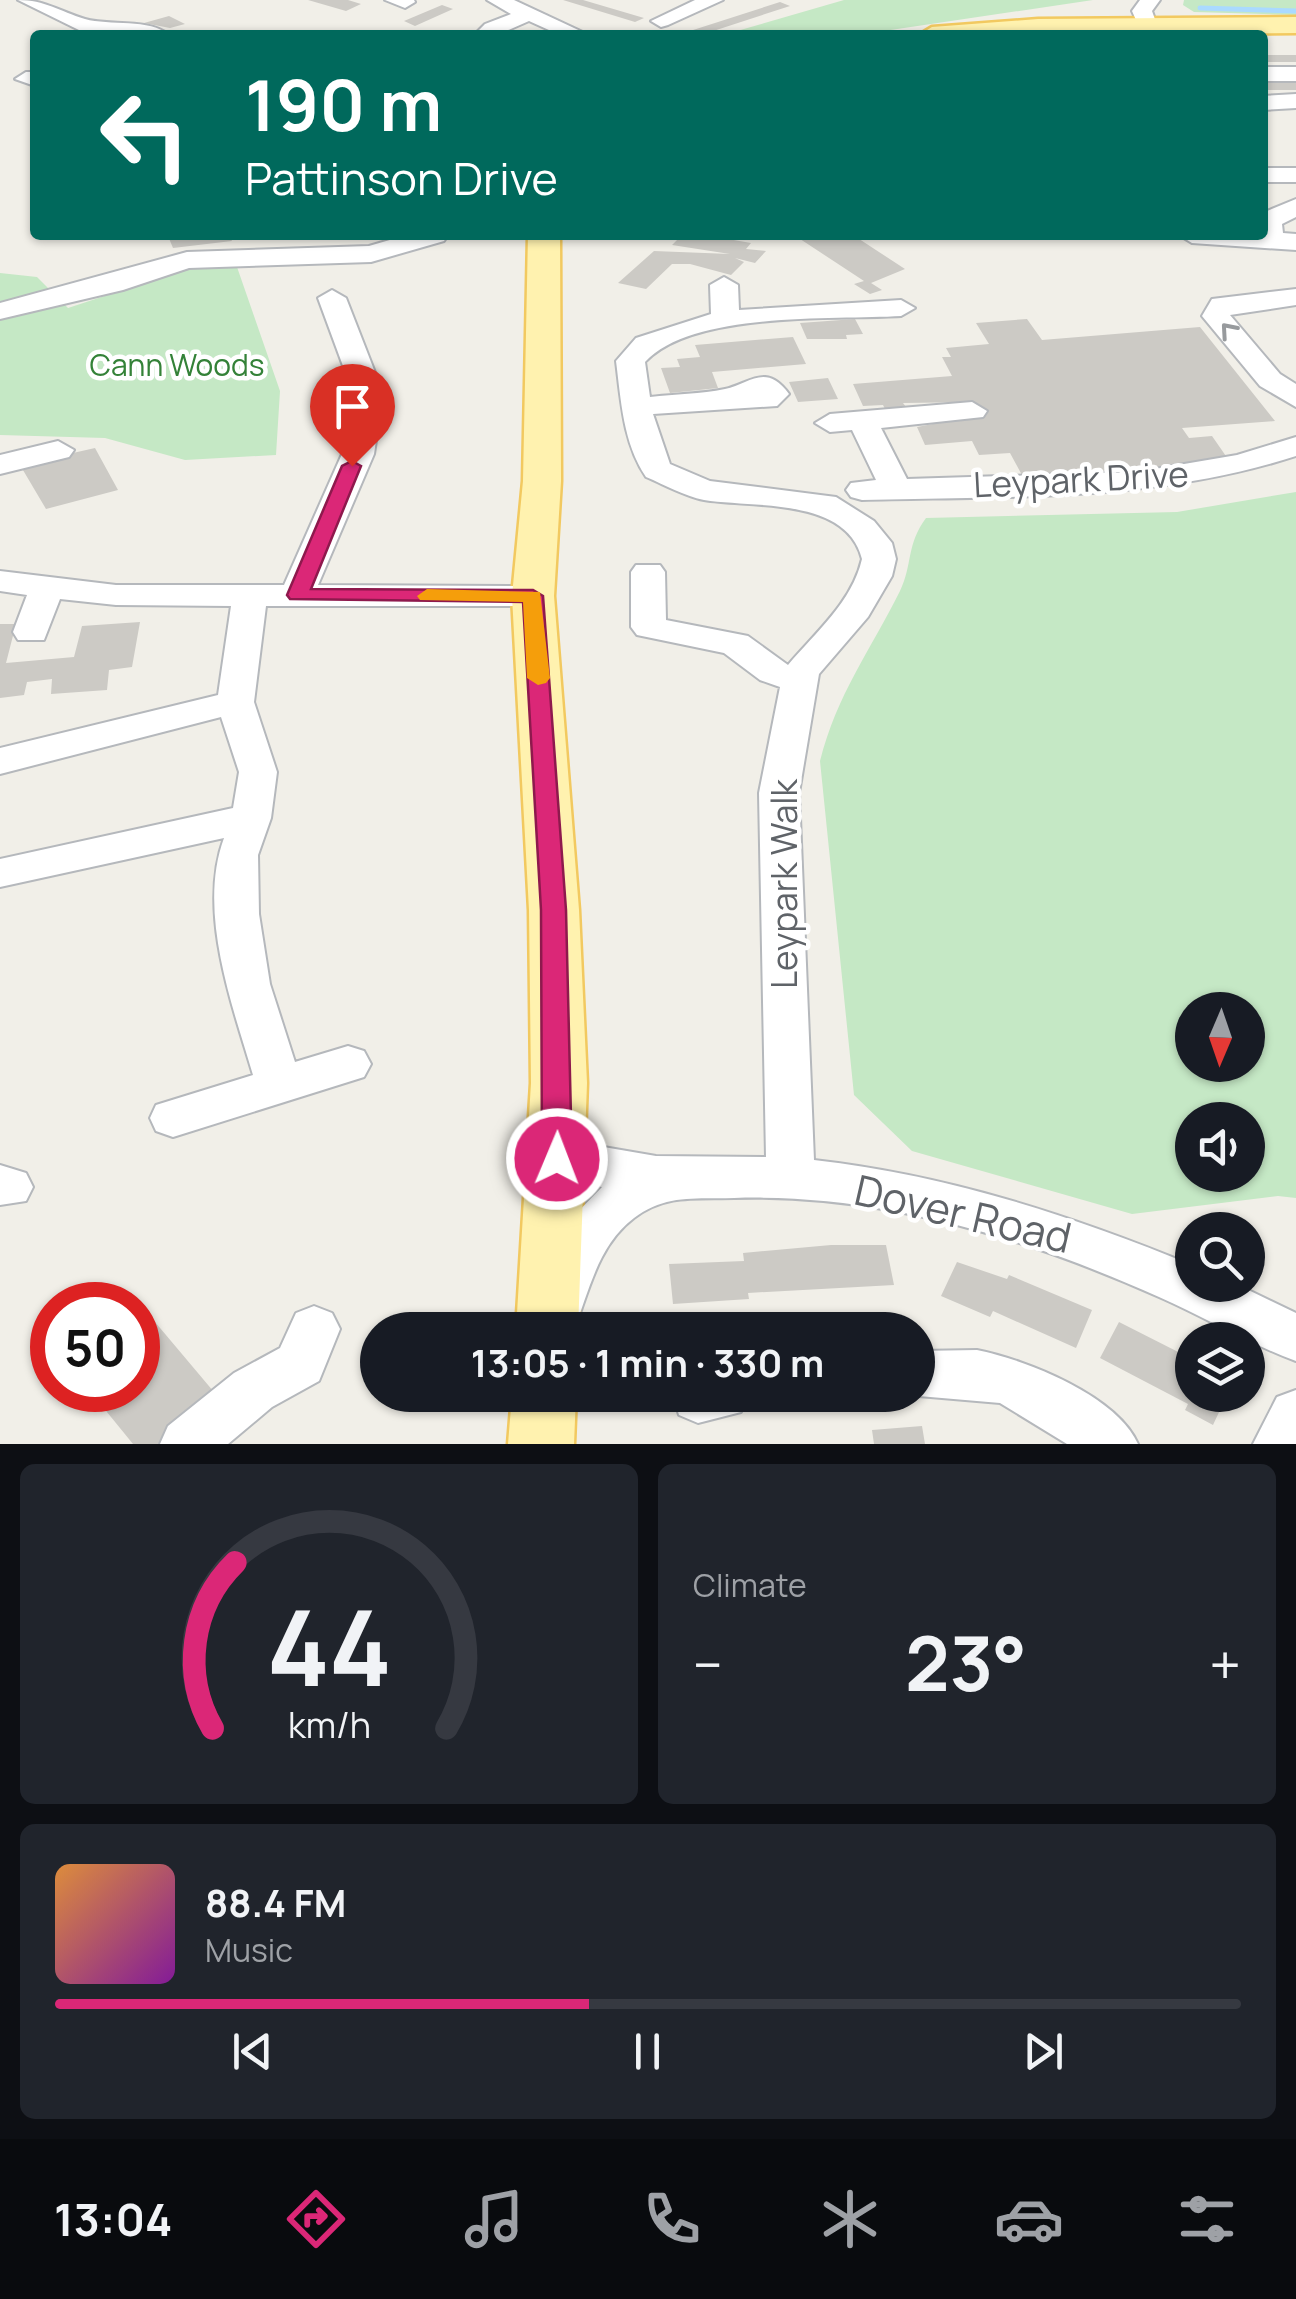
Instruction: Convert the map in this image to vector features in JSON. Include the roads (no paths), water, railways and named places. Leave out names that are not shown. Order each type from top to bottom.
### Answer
[{"type":"main road","points":[[981,30],[1148,13],[1296,25]]},
{"type":"main road","points":[[544,240],[542,480],[533,596],[554,910],[557,1159],[549,1312]]},
{"type":"main road","points":[[541,1444],[543,1412]]},
{"type":"street","points":[[28,0],[81,26],[115,30]]},
{"type":"street","points":[[496,0],[567,30]]},
{"type":"street","points":[[661,21],[713,0]]},
{"type":"street","points":[[490,30],[530,14]]},
{"type":"street","points":[[1268,74],[1296,74]]},
{"type":"street","points":[[1268,103],[1296,101]]},
{"type":"street","points":[[1268,175],[1296,175]]},
{"type":"street","points":[[1268,224],[1296,208]]},
{"type":"street","points":[[0,310],[113,284],[187,260],[371,254],[418,240]]},
{"type":"street","points":[[1257,240],[1283,242]]},
{"type":"street","points":[[724,285],[724,320]]},
{"type":"street","points":[[298,595],[358,454],[368,393],[332,298]]},
{"type":"street","points":[[902,308],[845,301],[675,328],[645,341],[630,361],[641,433],[657,470],[704,490],[808,500],[844,512],[862,509],[896,489],[846,421],[972,410]]},
{"type":"street","points":[[1296,301],[1222,305],[1216,316],[1270,380],[1296,398]]},
{"type":"street","points":[[638,406],[745,396]]},
{"type":"street","name":"Leypark Drive","points":[[896,489],[1115,482],[1214,472],[1296,446]]},
{"type":"street","points":[[0,465],[58,450]]},
{"type":"street","name":"Leypark Walk","points":[[791,1178],[780,792],[801,672],[850,617],[875,576],[879,559],[862,509]]},
{"type":"street","points":[[648,572],[649,627],[735,644],[774,672],[800,681]]},
{"type":"street","points":[[0,581],[116,595],[533,596]]},
{"type":"street","points":[[31,632],[46,589]]},
{"type":"street","points":[[250,595],[234,702],[258,772],[251,818],[238,855],[238,914],[248,984],[279,1084]]},
{"type":"street","points":[[0,762],[234,702]]},
{"type":"street","points":[[0,872],[251,818]]},
{"type":"street","points":[[173,1118],[348,1064]]},
{"type":"street","name":"Dover Road","points":[[557,1159],[669,1178],[791,1178],[882,1190],[1041,1226],[1200,1288],[1296,1338]]},
{"type":"street","name":"Dover Road","points":[[555,1312],[591,1226],[606,1207],[628,1192],[669,1178]]},
{"type":"street","points":[[187,1444],[253,1390],[300,1364],[314,1329]]},
{"type":"street","points":[[935,1373],[958,1370],[1032,1388],[1110,1444]]},
{"type":"street","points":[[1280,1444],[1296,1415]]},
{"type":"waterway","points":[[1200,8],[1296,11]]},
{"type":"park label","name":"Cann Woods","points":[[177,366]]}]
